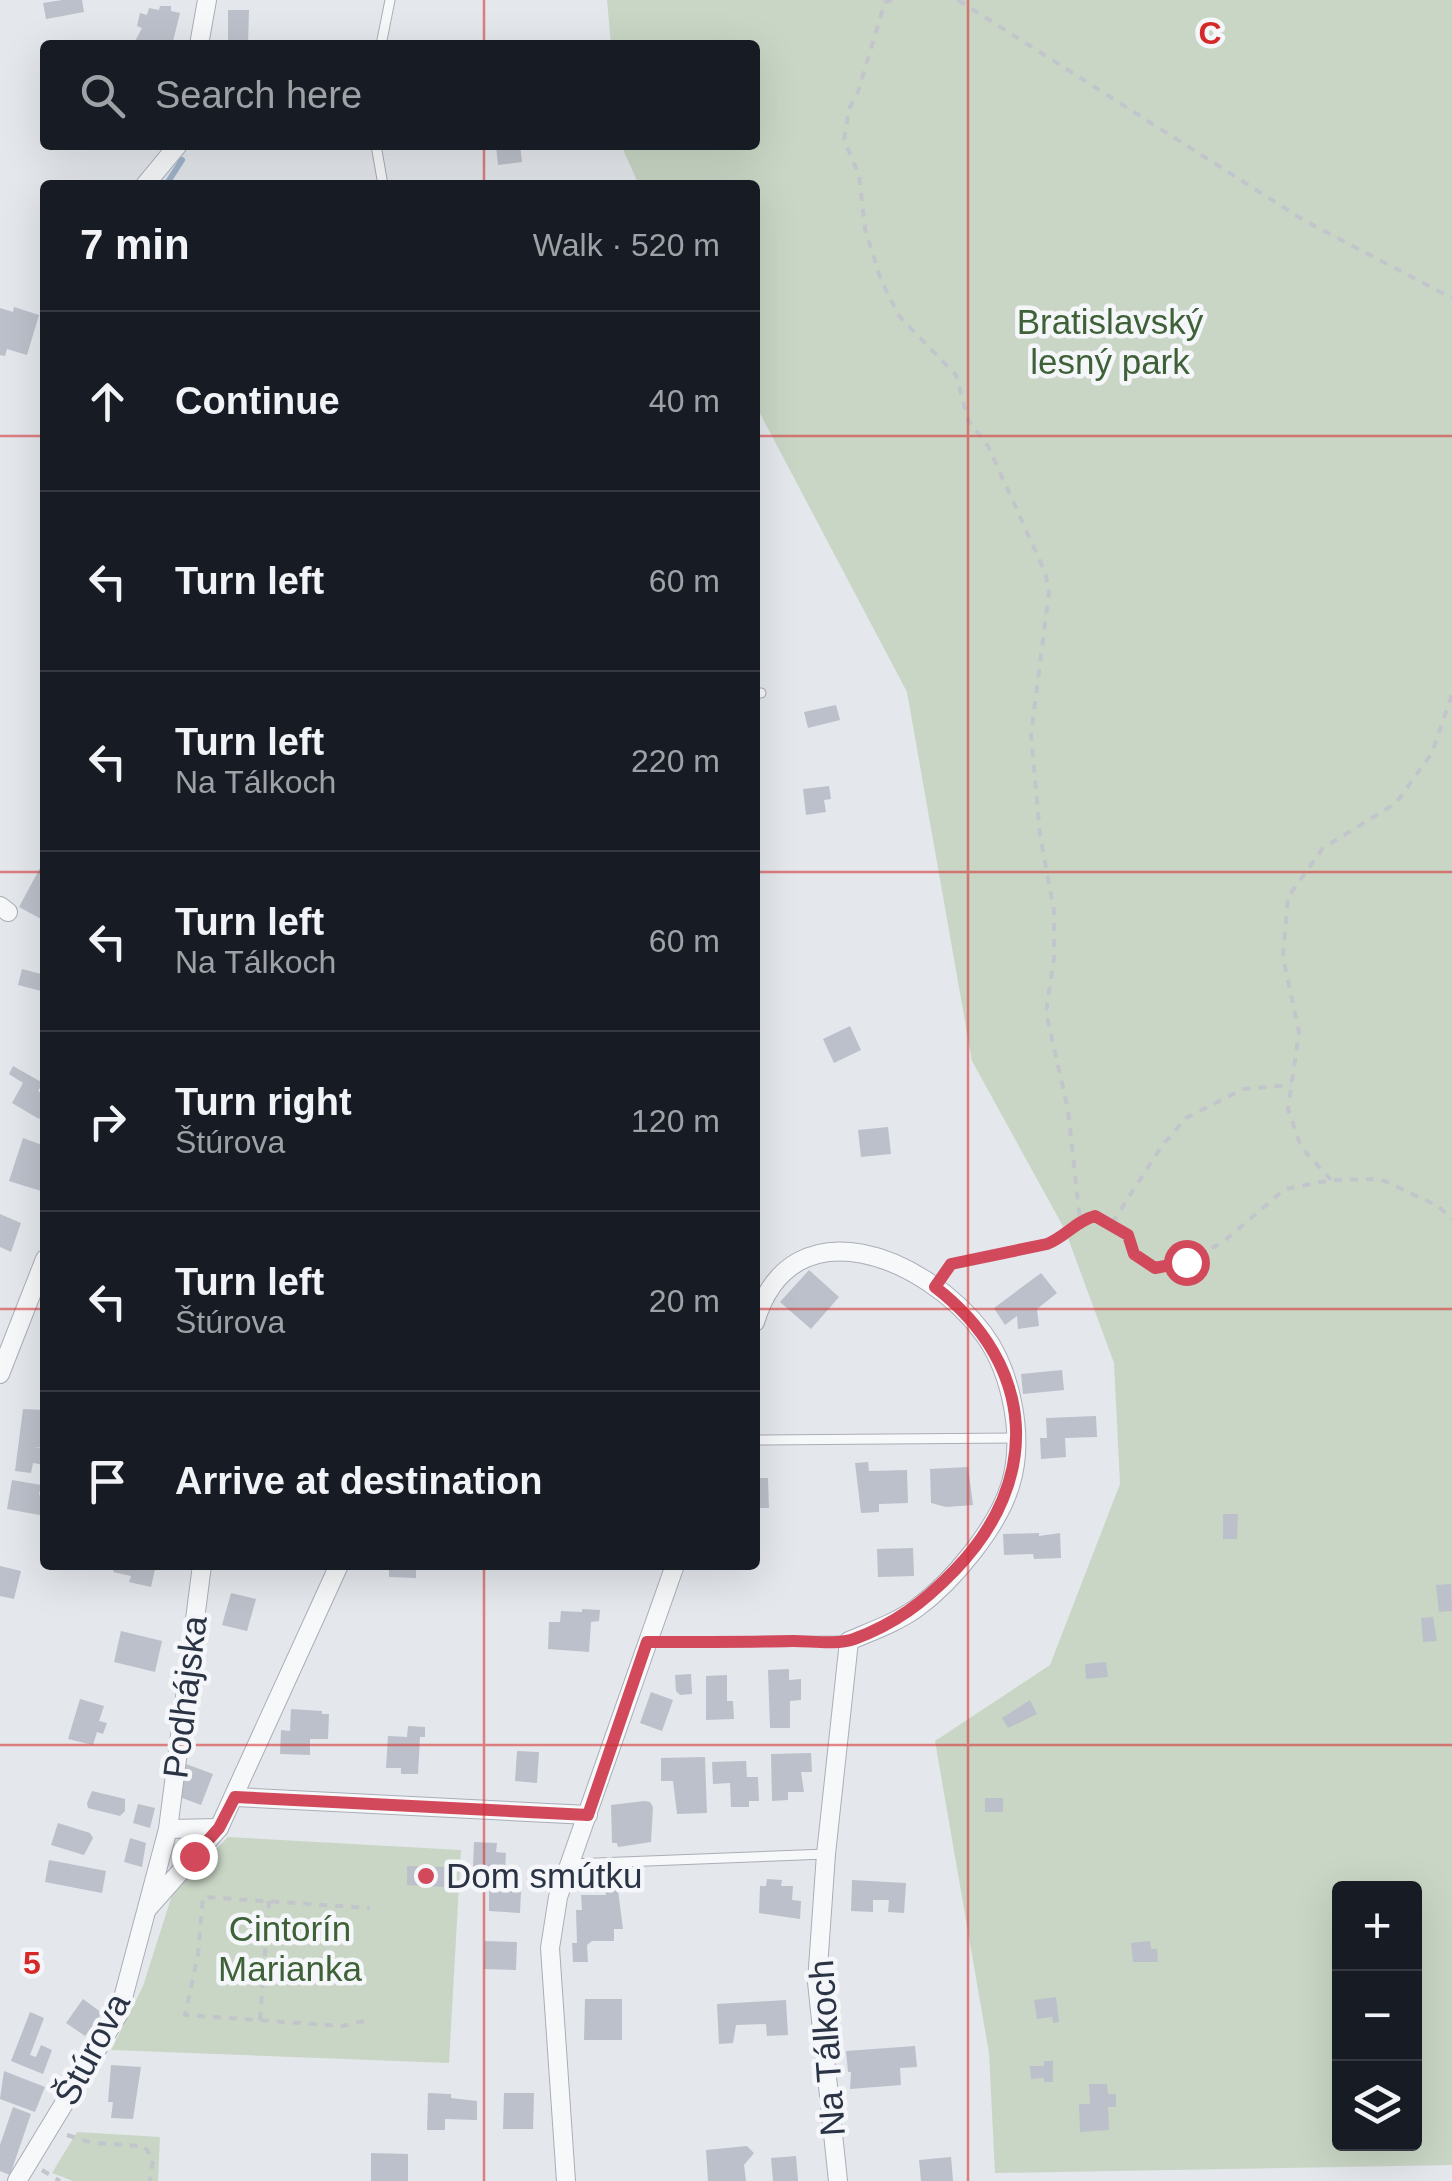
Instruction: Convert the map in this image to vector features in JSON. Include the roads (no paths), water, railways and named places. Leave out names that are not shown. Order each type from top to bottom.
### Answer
[{"type":"street","points":[[200,40],[208,0]]},
{"type":"street","points":[[149,180],[174,150]]},
{"type":"street","points":[[760,1306],[778,1276],[810,1255],[866,1252],[909,1269],[960,1306],[984,1334],[1004,1369],[1014,1405],[1011,1484],[995,1519],[972,1552],[919,1606],[850,1641]]},
{"type":"street","points":[[0,1374],[40,1272]]},
{"type":"street","name":"Podhájska","points":[[168,1829],[201,1570]]},
{"type":"street","name":"Štúrova","points":[[146,1909],[219,1828],[336,1570]]},
{"type":"street","points":[[566,2181],[550,1948],[558,1897],[673,1570]]},
{"type":"street","name":"Na Tálkoch","points":[[838,2181],[817,1982],[826,1854],[850,1641]]},
{"type":"street","points":[[235,1797],[588,1815]]},
{"type":"street","points":[[168,1829],[219,1828]]},
{"type":"street","name":"Štúrova","points":[[17,2181],[119,2013],[168,1829]]},
{"type":"lane","points":[[382,40],[390,0]]},
{"type":"lane","points":[[377,150],[383,180]]},
{"type":"lane","points":[[760,1440],[1015,1438]]},
{"type":"lane","points":[[647,1642],[850,1641]]},
{"type":"lane","points":[[571,1864],[826,1854]]},
{"type":"waterway","points":[[169,180],[182,160]]},
{"type":"place","name":"Dom smútku","points":[[426,1876]]},
{"type":"park label","name":"Bratislavský lesný park","points":[[1110,342]]},
{"type":"park label","name":"Cintorín Marianka","points":[[290,1949]]}]
